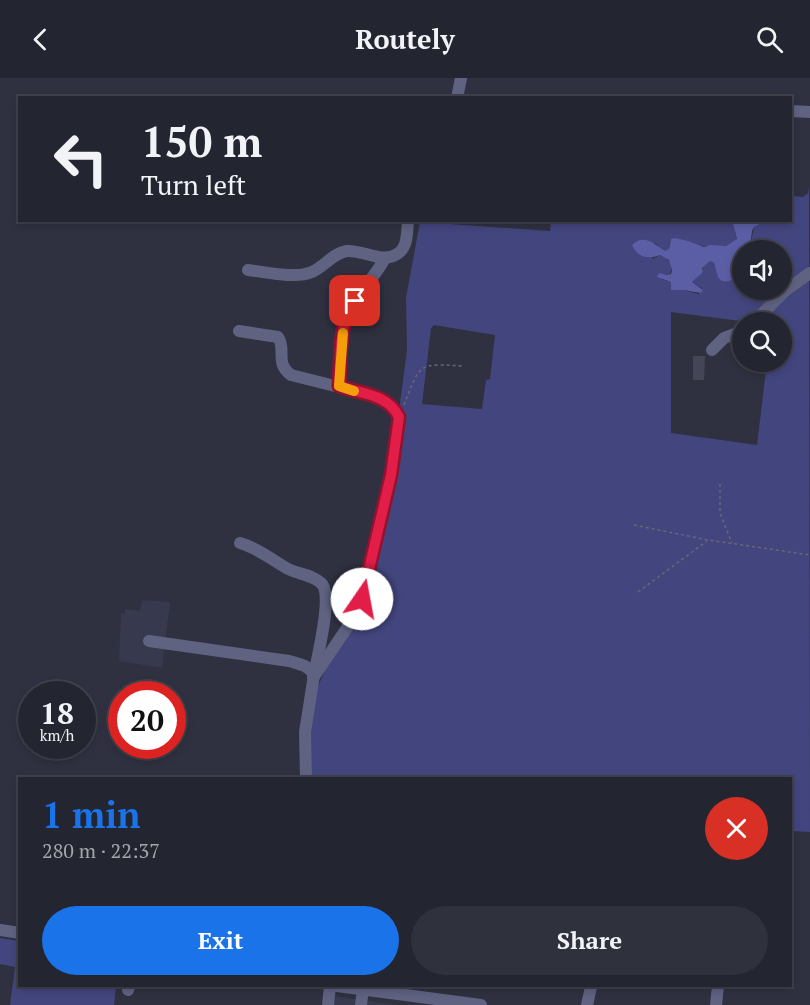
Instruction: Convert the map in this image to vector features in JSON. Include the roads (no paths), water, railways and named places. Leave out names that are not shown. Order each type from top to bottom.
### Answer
[{"type":"lane","points":[[457,96],[461,78]]},
{"type":"lane","points":[[792,111],[810,112]]},
{"type":"lane","points":[[248,270],[302,275],[317,269],[336,255],[346,252],[362,252],[385,258],[403,249],[408,222]]},
{"type":"lane","points":[[339,386],[343,329],[350,309],[385,258]]},
{"type":"lane","points":[[764,312],[786,290],[810,273]]},
{"type":"lane","points":[[239,331],[278,337],[281,343],[281,363],[291,375],[385,400],[395,409],[399,417],[391,475],[362,599],[351,622],[314,676]]},
{"type":"lane","points":[[712,350],[724,338],[732,335]]},
{"type":"lane","points":[[240,543],[259,550],[289,569],[318,581],[323,586],[326,599],[305,732],[306,777]]},
{"type":"lane","points":[[149,641],[289,661],[309,668],[314,676]]},
{"type":"lane","points":[[0,930],[18,933]]},
{"type":"lane","points":[[328,1005],[330,987]]},
{"type":"lane","points":[[346,987],[402,990],[417,1000],[481,1005]]},
{"type":"lane","points":[[587,1005],[591,987]]},
{"type":"lane","points":[[716,1005],[718,987]]},
{"type":"lane","points":[[361,1005],[363,989]]}]
